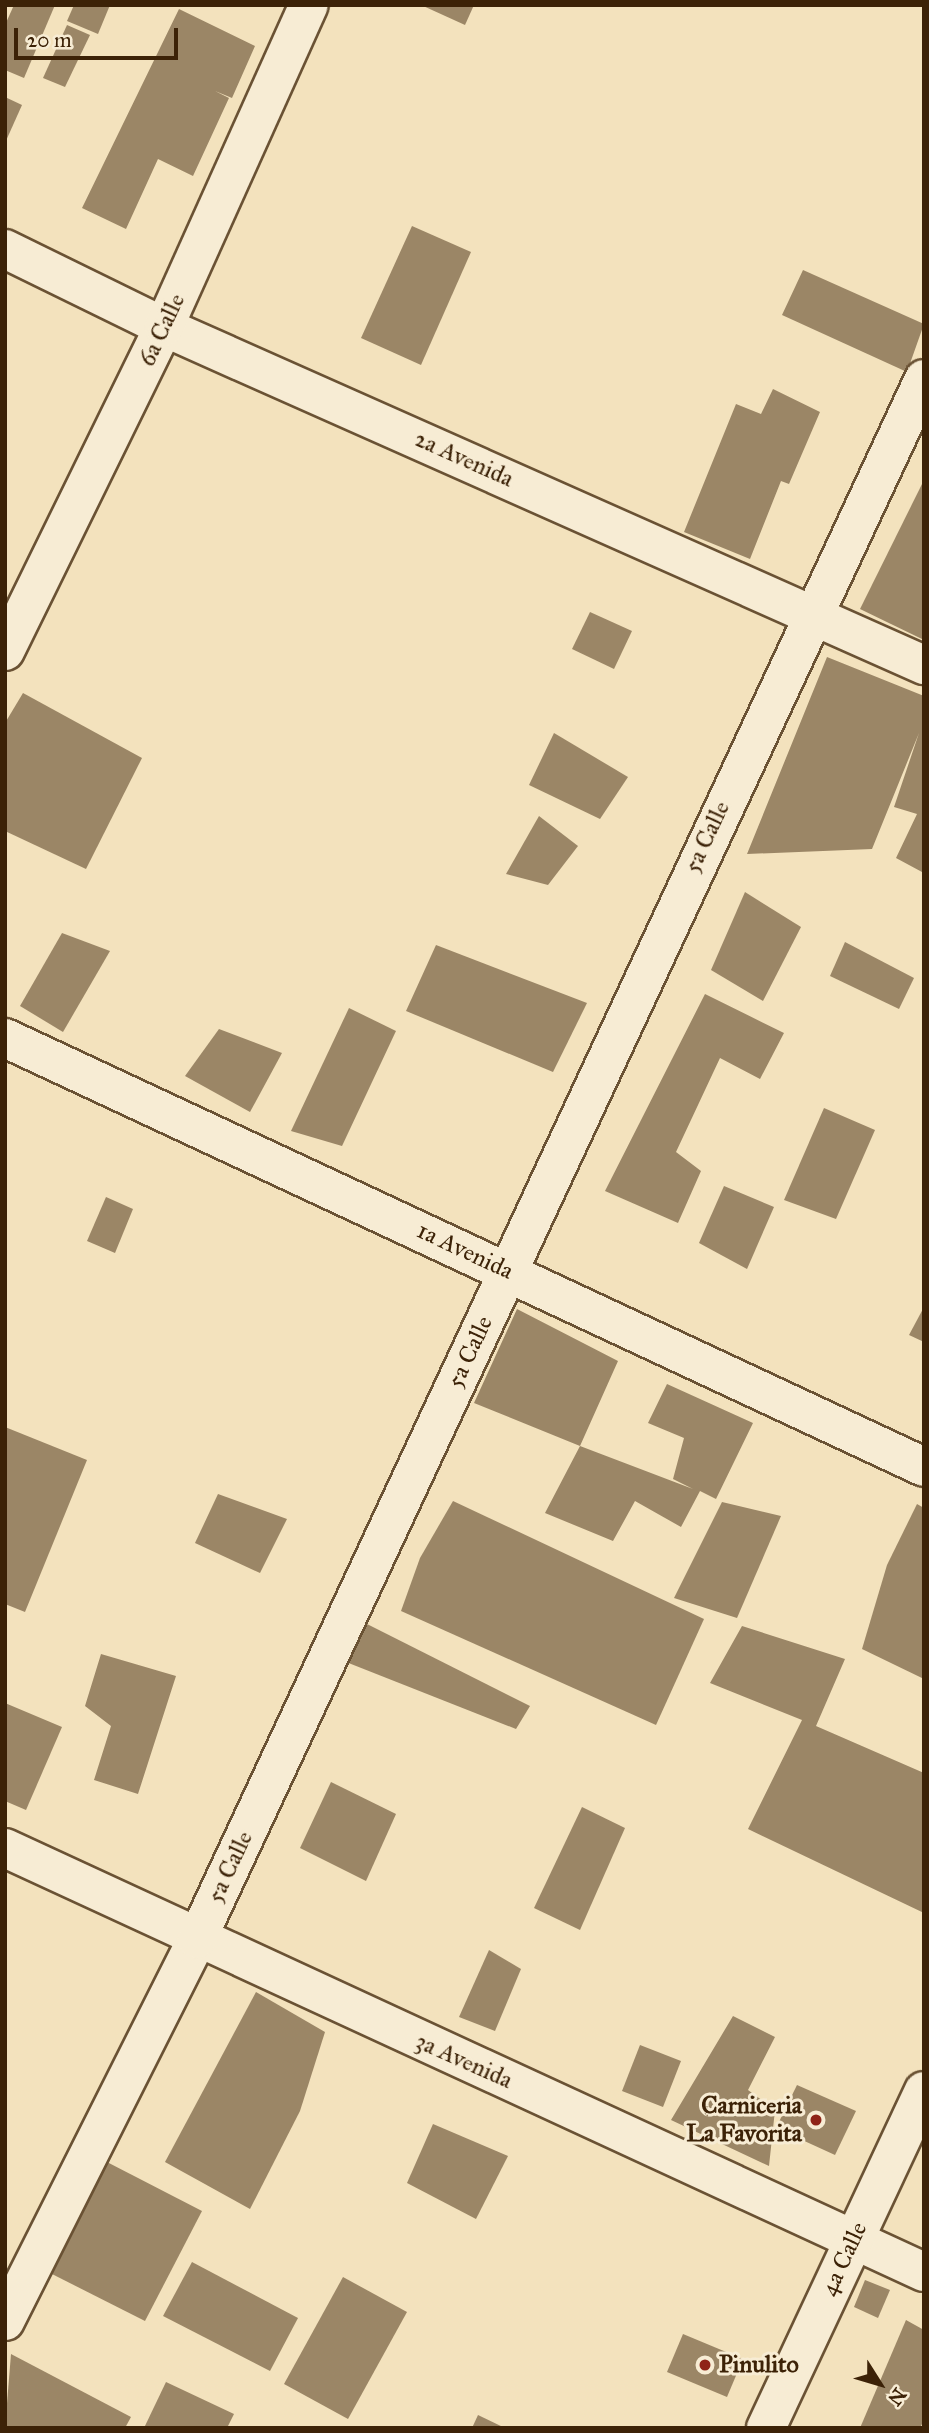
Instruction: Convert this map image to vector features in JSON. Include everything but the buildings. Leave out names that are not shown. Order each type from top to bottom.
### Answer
[{"type":"street","name":"6a Calle","points":[[5,651],[164,327],[309,5]]},
{"type":"street","name":"2a Avenida","points":[[5,249],[164,327],[811,611],[924,665]]},
{"type":"street","name":"5a Calle","points":[[5,2321],[197,1939],[811,611],[924,379]]},
{"type":"street","name":"1a Avenida","points":[[5,1038],[924,1466]]},
{"type":"street","name":"3a Avenida","points":[[5,1848],[197,1939],[924,2272]]},
{"type":"street","name":"4a Calle","points":[[766,2428],[924,2091]]},
{"type":"place","name":"Carniceria La Favorita","points":[[816,2120]]},
{"type":"place","name":"Pinulito","points":[[705,2365]]}]
